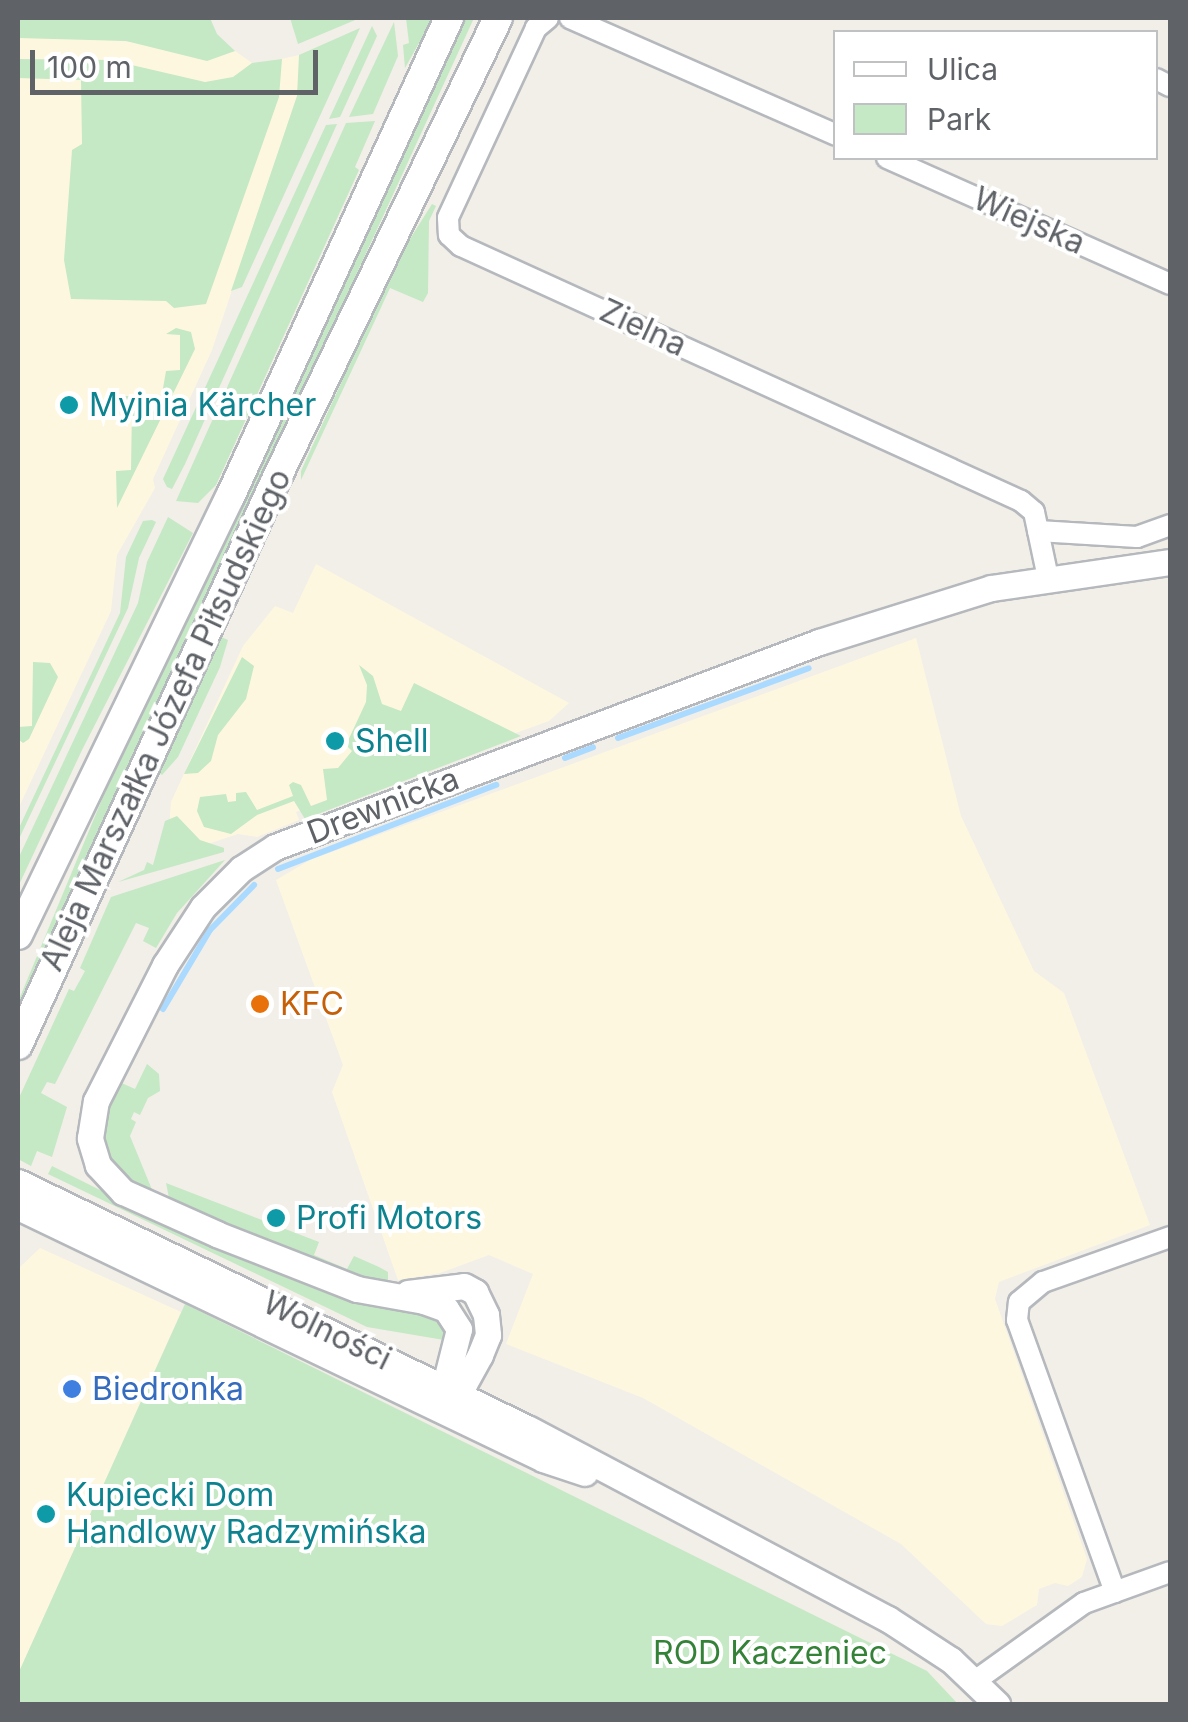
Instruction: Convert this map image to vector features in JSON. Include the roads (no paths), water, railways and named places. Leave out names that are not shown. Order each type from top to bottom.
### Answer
[{"type":"main road","name":"Aleja Marszałka Józefa Piłsudskiego","points":[[18,934],[230,497],[449,18]]},
{"type":"main road","name":"Aleja Marszałka Józefa Piłsudskiego","points":[[18,1045],[272,486],[498,18]]},
{"type":"street","points":[[570,18],[833,134]]},
{"type":"street","name":"Zielna","points":[[545,19],[448,218],[449,235],[461,246],[1021,501],[1034,512],[1048,578]]},
{"type":"street","name":"Wiejska","points":[[891,160],[1170,284]]},
{"type":"street","points":[[1038,531],[1137,537],[1170,524]]},
{"type":"street","name":"Drewnicka","points":[[447,1397],[488,1335],[482,1302],[464,1286],[396,1295],[370,1293],[329,1280],[138,1200],[113,1184],[98,1165],[90,1138],[96,1101],[175,947],[216,892],[275,847],[326,826],[888,618],[961,595],[1048,578],[1170,562]]},
{"type":"street","name":"Wolności","points":[[18,1182],[888,1619],[975,1681],[997,1704]]},
{"type":"street","name":"Wolności","points":[[18,1208],[447,1397]]},
{"type":"street","points":[[1116,1592],[1017,1320],[1019,1302],[1042,1282],[1170,1237]]},
{"type":"street","points":[[975,1681],[1084,1603],[1170,1572]]},
{"type":"waterway","points":[[618,738],[809,668]]},
{"type":"waterway","points":[[565,758],[593,747]]},
{"type":"waterway","points":[[278,869],[496,785]]},
{"type":"waterway","points":[[163,1009],[210,930],[254,885]]},
{"type":"place","name":"Myjnia Kärcher","points":[[69,405]]},
{"type":"place","name":"Shell","points":[[335,741]]},
{"type":"place","name":"KFC","points":[[260,1004]]},
{"type":"place","name":"Profi Motors","points":[[276,1218]]},
{"type":"place","name":"Biedronka","points":[[72,1389]]},
{"type":"place","name":"Kupiecki Dom Handlowy Radzymińska","points":[[46,1514]]},
{"type":"park label","name":"ROD Kaczeniec","points":[[770,1653]]}]
